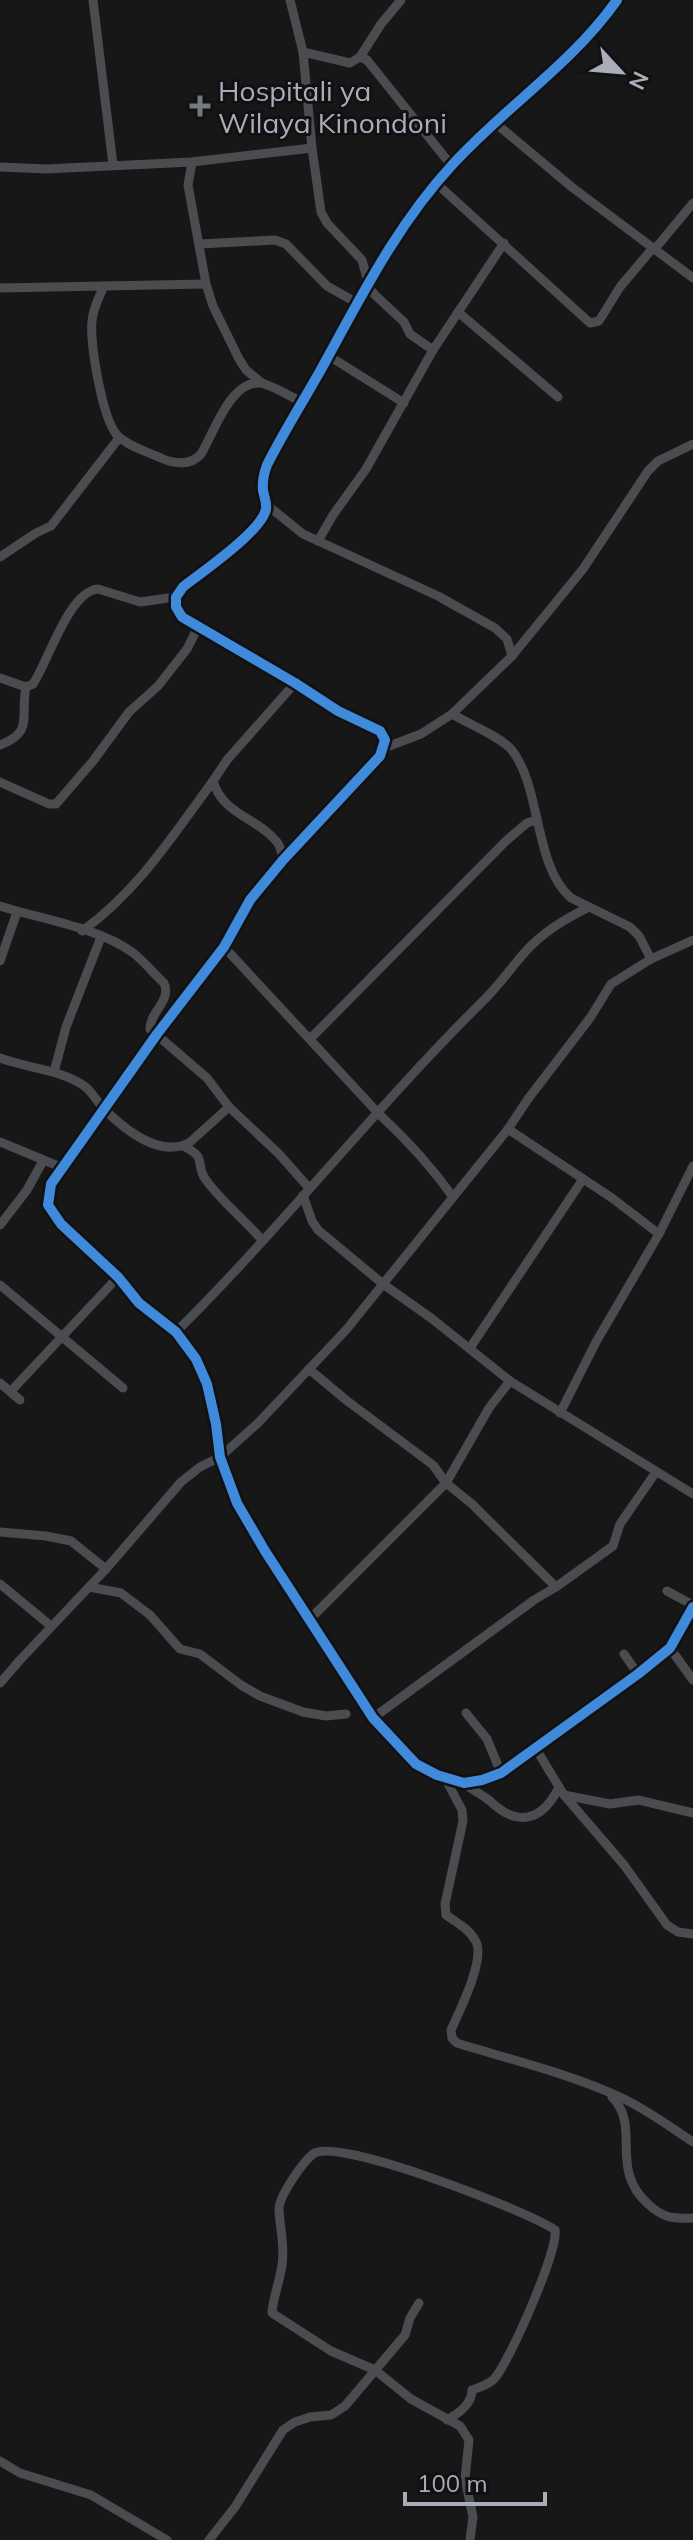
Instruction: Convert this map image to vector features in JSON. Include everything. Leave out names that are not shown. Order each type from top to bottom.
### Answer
[{"type":"street","points":[[93,0],[113,165]]},
{"type":"street","points":[[290,0],[303,52],[321,212],[327,223],[358,253],[370,289],[400,318],[410,334],[433,350]]},
{"type":"street","points":[[303,52],[350,63],[360,57],[401,0]]},
{"type":"street","points":[[561,1791],[540,1813],[521,1817],[495,1808],[489,1799],[464,1783],[416,1764],[373,1718],[237,1503],[220,1457],[207,1384],[196,1359],[176,1332],[139,1303],[118,1277],[61,1224],[48,1205],[51,1184],[157,1034],[224,947],[250,900],[384,748],[385,740],[380,731],[338,711],[182,617],[176,607],[176,597],[183,587],[255,528],[264,515],[267,505],[263,490],[267,465],[383,257],[451,165],[576,48],[600,24],[617,0]]},
{"type":"street","points":[[360,57],[373,66],[451,165]]},
{"type":"street","points":[[494,122],[573,188],[693,278]]},
{"type":"street","points":[[0,167],[46,169],[192,162],[312,148]]},
{"type":"street","points":[[192,162],[188,185],[206,284],[213,306],[246,370],[262,383],[302,402]]},
{"type":"street","points":[[437,184],[583,319],[594,324],[620,287],[693,203]]},
{"type":"street","points":[[200,244],[275,240],[286,244],[327,286],[357,303]]},
{"type":"street","points":[[318,541],[366,469],[433,350],[504,243]]},
{"type":"street","points":[[0,288],[206,284]]},
{"type":"street","points":[[104,286],[95,305],[92,325],[103,399],[119,438],[170,462],[189,463],[196,460],[210,440],[231,399],[245,386],[262,383]]},
{"type":"street","points":[[458,312],[558,397]]},
{"type":"street","points":[[329,356],[404,403]]},
{"type":"street","points":[[0,557],[51,526],[119,438]]},
{"type":"street","points":[[384,748],[421,734],[452,714],[512,656],[583,569],[648,471],[658,461],[693,444]]},
{"type":"street","points":[[267,505],[303,534],[429,592],[495,628],[507,639],[512,656]]},
{"type":"street","points":[[0,678],[26,687],[33,684],[64,622],[91,590],[98,589],[140,602],[176,597]]},
{"type":"street","points":[[0,782],[49,804],[56,804],[129,712],[166,676],[187,649],[198,627]]},
{"type":"street","points":[[82,931],[98,920],[146,871],[227,760],[295,683]]},
{"type":"street","points":[[0,745],[20,735],[26,687]]},
{"type":"street","points":[[452,714],[504,743],[513,752],[525,779],[557,880],[564,892],[630,927],[639,936],[651,959]]},
{"type":"street","points":[[213,781],[215,790],[225,802],[278,842],[283,860]]},
{"type":"street","points":[[311,1038],[507,840],[527,823],[536,820]]},
{"type":"street","points":[[0,906],[101,937],[133,952],[164,983],[167,994],[149,1024],[150,1029],[207,1078],[229,1107],[279,1154],[306,1191],[312,1221],[318,1230],[510,1381],[693,1494]]},
{"type":"street","points":[[176,1332],[525,952],[557,923],[589,907]]},
{"type":"street","points":[[0,961],[17,912]]},
{"type":"street","points":[[54,1072],[66,1027],[101,937]]},
{"type":"street","points":[[0,1683],[106,1569],[181,1482],[220,1457],[258,1423],[309,1369],[383,1284],[508,1129],[590,1018],[611,984],[651,959],[693,940]]},
{"type":"street","points":[[224,947],[436,1173],[453,1197]]},
{"type":"street","points":[[0,1058],[54,1072],[86,1087],[104,1108],[140,1138],[157,1146],[183,1146],[198,1155],[202,1175],[208,1183],[262,1240]]},
{"type":"street","points":[[183,1146],[229,1107]]},
{"type":"street","points":[[508,1129],[612,1198],[659,1234]]},
{"type":"street","points":[[0,1142],[63,1168]]},
{"type":"street","points":[[0,1225],[27,1190],[43,1161]]},
{"type":"street","points":[[560,1413],[693,1166]]},
{"type":"street","points":[[470,1348],[583,1179]]},
{"type":"street","points":[[11,1391],[118,1277]]},
{"type":"street","points":[[0,1285],[123,1388]]},
{"type":"street","points":[[309,1369],[433,1465],[446,1483],[472,1504],[556,1587]]},
{"type":"street","points":[[310,1619],[446,1483],[489,1408],[510,1381]]},
{"type":"street","points":[[0,1383],[20,1400]]},
{"type":"street","points":[[373,1718],[613,1546],[620,1524],[656,1472]]},
{"type":"street","points":[[0,1532],[59,1537],[71,1541],[106,1569]]},
{"type":"street","points":[[0,1584],[51,1626]]},
{"type":"street","points":[[89,1587],[121,1593],[150,1615],[180,1649],[200,1654],[260,1696],[303,1712],[326,1716],[346,1714]]},
{"type":"street","points":[[464,1783],[501,1773],[670,1648],[693,1606],[667,1591]]},
{"type":"street","points":[[670,1648],[693,1680]]},
{"type":"street","points":[[624,1654],[638,1674]]},
{"type":"street","points":[[466,1713],[487,1739],[501,1773]]},
{"type":"street","points":[[536,1749],[561,1791],[624,1865],[667,1925],[678,1932],[693,1934]]},
{"type":"street","points":[[445,1778],[462,1810],[463,1821],[445,1904],[446,1915],[475,1939],[479,1948],[474,1973],[451,2030],[452,2038],[457,2043],[560,2073],[606,2091],[644,2109],[693,2142]]},
{"type":"street","points":[[561,1791],[610,1804],[639,1800],[693,1813]]},
{"type":"street","points":[[606,2091],[622,2107],[626,2121],[626,2165],[633,2188],[665,2217],[693,2218]]},
{"type":"street","points":[[447,2420],[463,2410],[472,2397],[472,2390],[486,2385],[500,2371],[550,2258],[556,2240],[555,2230],[466,2189],[349,2153],[318,2151],[302,2166],[279,2204],[284,2245],[272,2313],[331,2351],[375,2370],[411,2399],[447,2420],[460,2426],[469,2440],[465,2479],[473,2517],[470,2540]]},
{"type":"street","points":[[209,2540],[235,2507],[283,2430],[295,2422],[336,2413],[349,2402],[405,2335],[419,2303]]},
{"type":"street","points":[[0,2461],[20,2473],[91,2495],[167,2540]]},
{"type":"cycle path","points":[[617,0],[580,45],[473,143],[417,208],[371,279],[267,465],[263,483],[266,509],[262,518],[217,562],[183,587],[176,597],[176,607],[182,617],[338,711],[380,731],[385,740],[380,756],[250,900],[224,947],[157,1034],[51,1184],[48,1205],[61,1224],[118,1277],[139,1303],[176,1332],[196,1359],[207,1384],[220,1457],[237,1503],[373,1718],[416,1764],[437,1775],[464,1783],[501,1773],[670,1648],[693,1607]]},
{"type":"place","name":"Hospitali ya Wilaya Kinondoni","points":[[200,106]]}]
